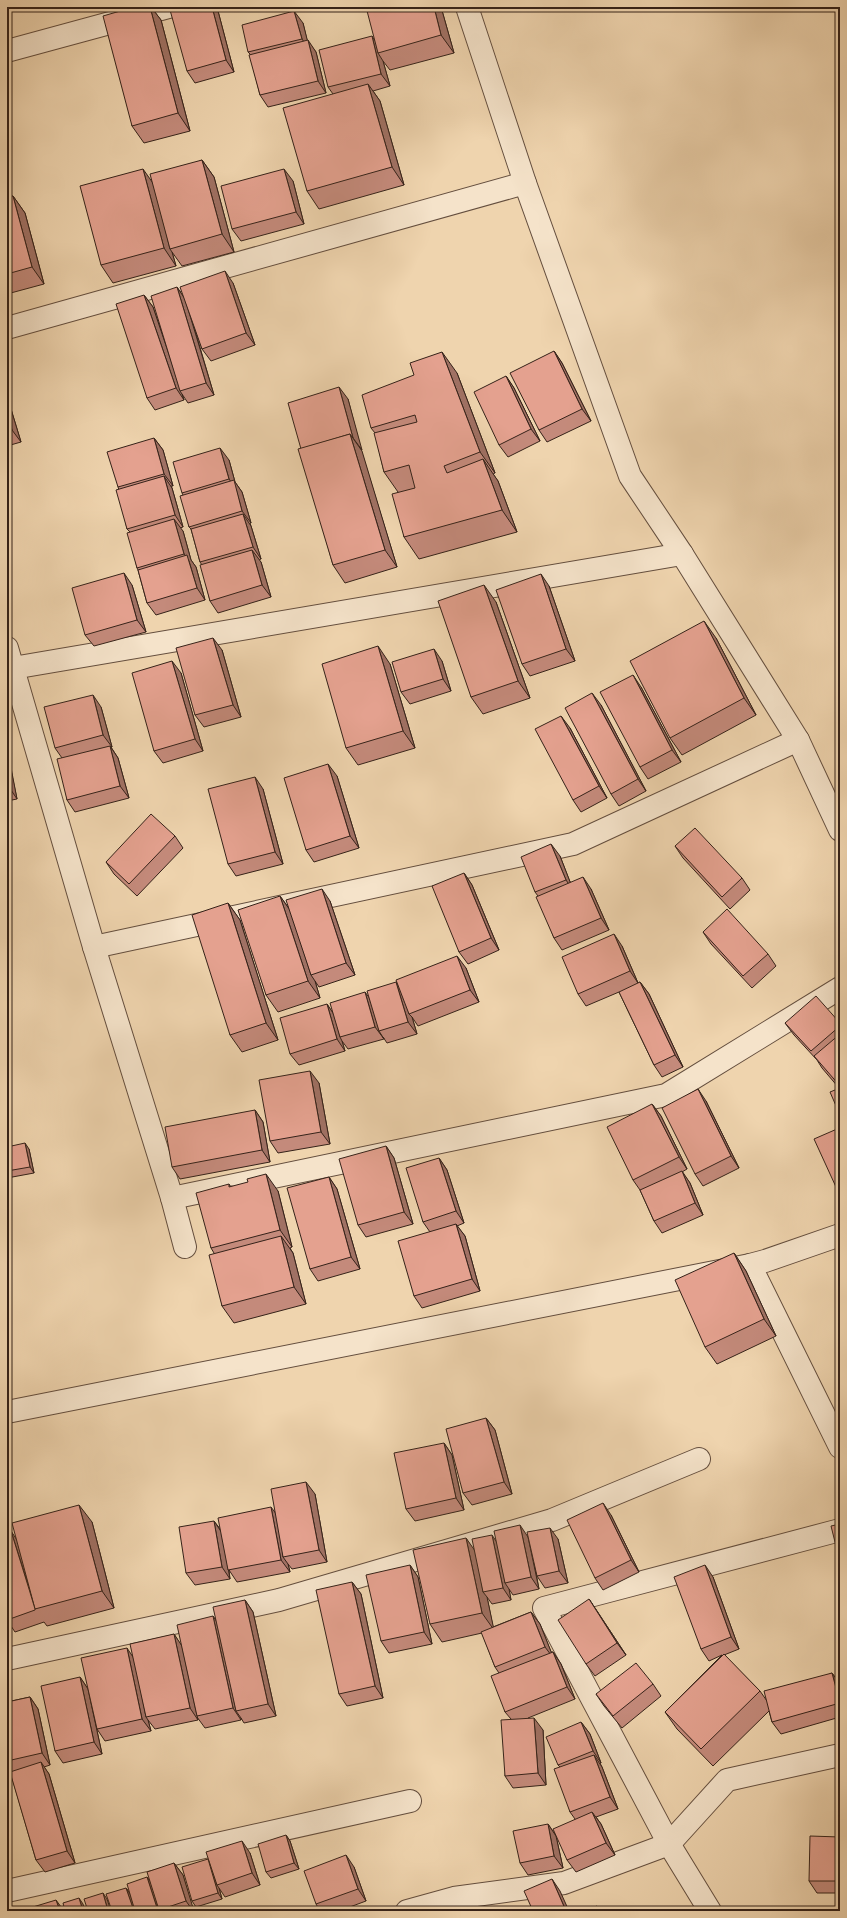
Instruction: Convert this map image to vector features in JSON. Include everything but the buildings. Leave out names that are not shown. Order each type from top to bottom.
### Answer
[{"type":"street","points":[[7,51],[169,7]]},
{"type":"street","points":[[467,7],[525,183],[630,476],[682,554],[798,740],[840,830]]},
{"type":"street","points":[[7,328],[525,183]]},
{"type":"street","points":[[185,1247],[172,1198],[94,947],[9,662],[682,554]]},
{"type":"street","points":[[94,947],[573,844],[798,740]]},
{"type":"street","points":[[172,1198],[666,1095],[840,988]]},
{"type":"street","points":[[7,1412],[765,1261],[840,1235]]},
{"type":"street","points":[[750,1264],[840,1447]]},
{"type":"street","points":[[7,1658],[279,1600],[552,1520],[699,1459]]},
{"type":"street","points":[[710,1911],[669,1844],[544,1608],[840,1530]]},
{"type":"street","points":[[407,1911],[454,1898],[564,1883],[669,1844],[727,1780],[840,1755]]},
{"type":"street","points":[[7,1892],[410,1801]]}]
